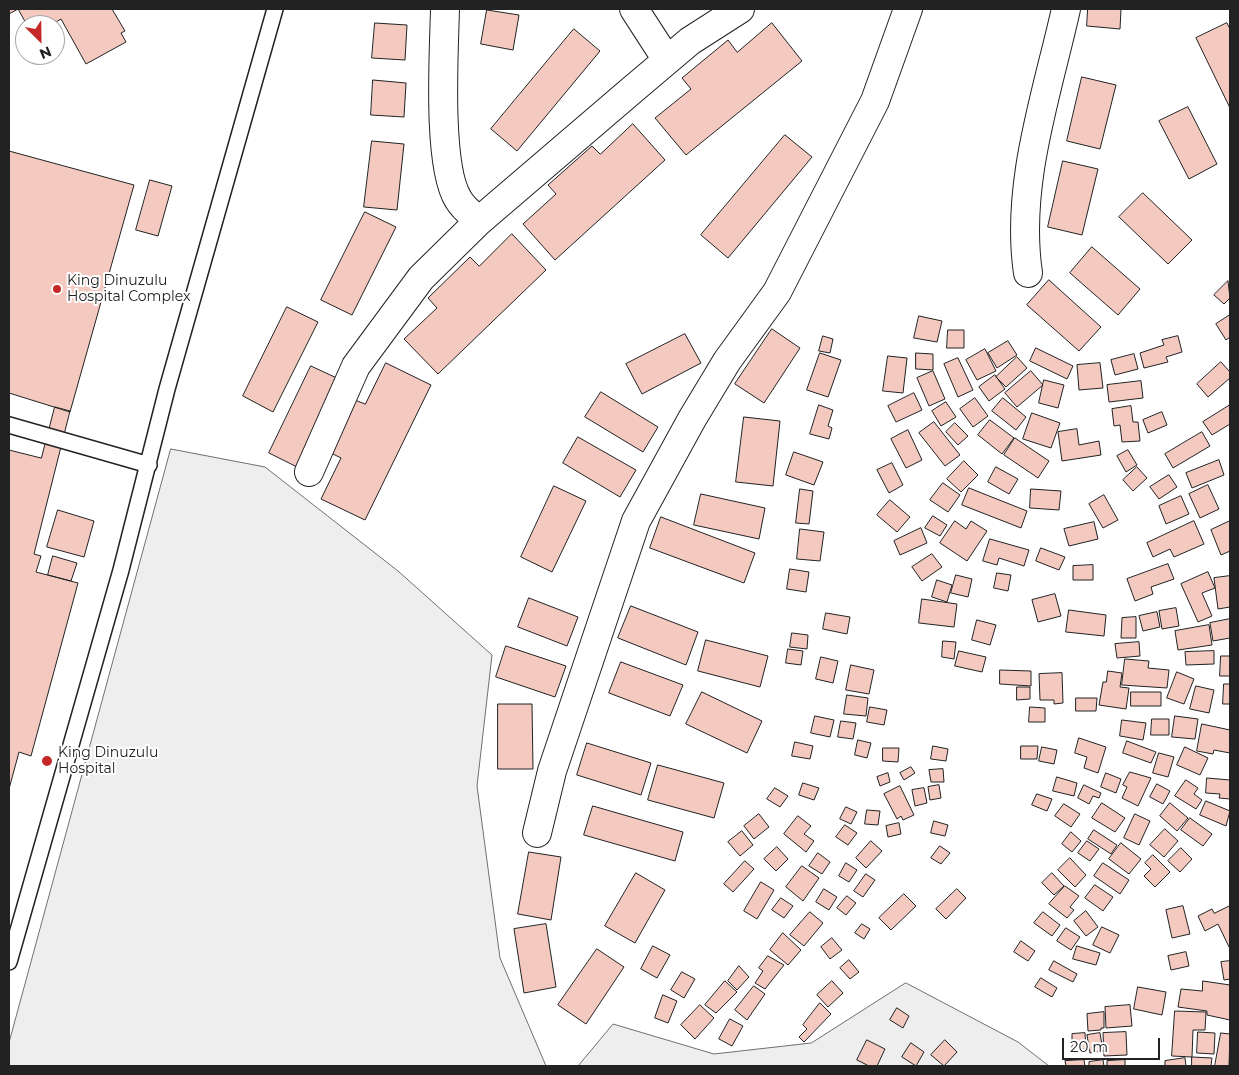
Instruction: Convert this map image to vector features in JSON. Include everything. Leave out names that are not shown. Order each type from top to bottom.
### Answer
[{"type":"street","points":[[445,9],[444,136],[450,179],[457,199],[479,221]]},
{"type":"street","points":[[634,9],[667,60]]},
{"type":"street","points":[[310,472],[356,366],[421,278],[479,221],[667,60],[690,41],[740,9]]},
{"type":"street","points":[[536,833],[552,771],[636,521],[727,361],[777,292],[875,101],[908,9]]},
{"type":"street","points":[[1028,273],[1024,244],[1031,170],[1066,9]]},
{"type":"lane","points":[[9,962],[121,570],[196,285],[275,9]]},
{"type":"lane","points":[[9,425],[148,465]]},
{"type":"shaded area","points":[[171,449],[265,467],[398,571],[492,655],[477,786],[500,958],[546,1066],[9,1066],[9,1043]]},
{"type":"shaded area","points":[[906,983],[1018,1042],[1049,1066],[578,1066],[613,1024],[714,1054],[811,1043]]},
{"type":"building","points":[[9,9],[18,9],[9,14]]},
{"type":"building","points":[[18,9],[112,9],[125,31],[121,33],[126,42],[86,64],[65,26],[65,15],[21,15]]},
{"type":"building","points":[[1088,9],[1121,9],[1120,29],[1087,26]]},
{"type":"building","points":[[487,10],[519,15],[513,50],[481,44]]},
{"type":"building","points":[[375,23],[407,25],[405,60],[372,58]]},
{"type":"building","points":[[772,23],[802,61],[686,155],[655,118],[691,89],[682,78],[728,40],[737,52]]},
{"type":"building","points":[[1227,23],[1230,29],[1230,108],[1196,38]]},
{"type":"building","points":[[574,29],[600,51],[517,151],[491,129]]},
{"type":"building","points":[[1082,77],[1116,85],[1100,149],[1067,141]]},
{"type":"building","points":[[373,80],[406,83],[404,117],[371,115]]},
{"type":"building","points":[[1188,107],[1217,164],[1189,179],[1159,121]]},
{"type":"building","points":[[633,124],[665,160],[555,260],[523,224],[556,194],[548,185],[592,146],[600,154]]},
{"type":"building","points":[[785,135],[812,157],[728,258],[701,235]]},
{"type":"building","points":[[372,141],[404,144],[397,210],[364,207]]},
{"type":"building","name":"King Dinuzulu Hospital Complex","points":[[9,151],[134,185],[70,412],[9,393]]},
{"type":"building","points":[[1063,161],[1098,169],[1082,235],[1048,227]]},
{"type":"building","points":[[150,180],[172,186],[158,236],[136,230]]},
{"type":"building","points":[[1143,193],[1192,240],[1168,264],[1119,217]]},
{"type":"building","points":[[365,212],[396,227],[352,315],[321,300]]},
{"type":"building","points":[[512,234],[546,270],[438,374],[404,339],[437,308],[428,298],[470,257],[479,266]]},
{"type":"building","points":[[1092,247],[1140,289],[1118,315],[1070,273]]},
{"type":"building","points":[[1049,280],[1101,327],[1079,351],[1027,305]]},
{"type":"building","points":[[1228,281],[1230,298],[1224,304],[1214,295]]},
{"type":"building","points":[[287,307],[318,322],[273,412],[243,396]]},
{"type":"building","points":[[1230,315],[1230,337],[1226,340],[1216,324]]},
{"type":"building","points":[[919,316],[942,321],[937,342],[914,338]]},
{"type":"building","points":[[772,329],[800,348],[764,403],[735,384]]},
{"type":"building","points":[[948,330],[964,330],[964,348],[947,348]]},
{"type":"building","points":[[685,334],[701,363],[642,394],[626,364]]},
{"type":"building","points":[[823,336],[833,339],[830,353],[819,351]]},
{"type":"building","points":[[1178,336],[1182,352],[1166,357],[1168,362],[1144,368],[1140,353],[1164,345],[1162,340]]},
{"type":"building","points":[[1008,341],[1017,355],[997,368],[988,353]]},
{"type":"building","points":[[1036,348],[1073,366],[1067,379],[1030,361]]},
{"type":"building","points":[[985,349],[996,371],[977,380],[966,360]]},
{"type":"building","points":[[820,353],[841,360],[828,397],[807,390]]},
{"type":"building","points":[[916,353],[933,354],[933,370],[916,369]]},
{"type":"building","points":[[1134,354],[1138,369],[1115,375],[1111,360]]},
{"type":"building","points":[[888,356],[907,358],[903,393],[883,391]]},
{"type":"building","points":[[1017,357],[1027,368],[1006,387],[996,377]]},
{"type":"building","points":[[958,358],[973,390],[958,397],[944,364]]},
{"type":"building","points":[[1221,362],[1230,372],[1230,378],[1208,397],[1197,384]]},
{"type":"building","points":[[386,363],[431,385],[365,520],[321,499],[341,458],[329,452],[355,400],[365,404]]},
{"type":"building","points":[[1100,363],[1103,388],[1079,390],[1077,365]]},
{"type":"building","points":[[311,366],[341,380],[299,468],[269,453]]},
{"type":"building","points":[[933,371],[945,399],[929,406],[917,378]]},
{"type":"building","points":[[1031,371],[1043,385],[1017,407],[1005,393]]},
{"type":"building","points":[[995,375],[1005,389],[989,401],[979,387]]},
{"type":"building","points":[[1044,380],[1064,385],[1058,408],[1039,403]]},
{"type":"building","points":[[1141,381],[1143,398],[1109,402],[1107,385]]},
{"type":"building","points":[[601,392],[658,427],[643,452],[585,417]]},
{"type":"building","points":[[914,393],[922,410],[896,422],[888,406]]},
{"type":"building","points":[[975,398],[988,416],[973,427],[960,409]]},
{"type":"building","points":[[1003,398],[1026,417],[1016,430],[992,411]]},
{"type":"building","points":[[946,402],[956,417],[941,426],[932,411]]},
{"type":"building","points":[[819,405],[833,410],[828,426],[832,428],[829,439],[810,434]]},
{"type":"building","points":[[1230,405],[1230,424],[1212,435],[1203,422]]},
{"type":"building","points":[[1131,406],[1133,422],[1138,422],[1140,441],[1122,442],[1120,425],[1114,426],[1112,409]]},
{"type":"building","points":[[55,407],[70,411],[34,554],[41,556],[36,572],[78,583],[31,756],[19,752],[9,789],[9,450],[41,458]]},
{"type":"building","points":[[1162,412],[1167,425],[1148,433],[1143,420]]},
{"type":"building","points":[[1032,413],[1060,423],[1051,448],[1023,439]]},
{"type":"building","points":[[744,417],[780,421],[773,486],[736,482]]},
{"type":"building","points":[[990,420],[1014,438],[1002,454],[978,435]]},
{"type":"building","points":[[934,422],[960,455],[945,466],[919,433]]},
{"type":"building","points":[[955,423],[968,436],[958,445],[946,432]]},
{"type":"building","points":[[1077,429],[1079,445],[1099,441],[1101,455],[1062,461],[1058,432]]},
{"type":"building","points":[[908,430],[922,460],[906,468],[891,439]]},
{"type":"building","points":[[1202,432],[1210,446],[1173,468],[1165,454]]},
{"type":"building","points":[[578,437],[636,470],[620,497],[563,463]]},
{"type":"building","points":[[1015,438],[1049,461],[1038,478],[1004,455]]},
{"type":"building","points":[[1128,450],[1137,465],[1126,472],[1117,456]]},
{"type":"building","points":[[794,452],[823,462],[814,485],[786,475]]},
{"type":"building","points":[[1219,460],[1224,475],[1192,488],[1186,473]]},
{"type":"building","points":[[964,461],[978,475],[961,492],[947,479]]},
{"type":"building","points":[[892,463],[903,485],[889,493],[877,470]]},
{"type":"building","points":[[996,467],[1018,479],[1009,494],[988,482]]},
{"type":"building","points":[[1137,467],[1147,478],[1133,491],[1123,480]]},
{"type":"building","points":[[1169,475],[1177,487],[1159,499],[1150,487]]},
{"type":"building","points":[[943,483],[960,495],[948,512],[930,500]]},
{"type":"building","points":[[1208,485],[1219,509],[1200,518],[1189,494]]},
{"type":"building","points":[[554,486],[586,501],[552,572],[521,557]]},
{"type":"building","points":[[969,488],[1027,511],[1021,528],[962,505]]},
{"type":"building","points":[[800,489],[813,491],[809,524],[796,523]]},
{"type":"building","points":[[1031,489],[1061,491],[1059,510],[1030,508]]},
{"type":"building","points":[[701,494],[765,508],[759,539],[694,525]]},
{"type":"building","points":[[1104,495],[1118,520],[1103,528],[1089,504]]},
{"type":"building","points":[[1181,496],[1189,514],[1166,524],[1159,506]]},
{"type":"building","points":[[890,500],[910,517],[897,532],[877,515]]},
{"type":"building","points":[[58,510],[94,521],[84,557],[47,547]]},
{"type":"building","points":[[933,516],[947,525],[940,536],[925,528]]},
{"type":"building","points":[[661,517],[755,553],[744,583],[650,548]]},
{"type":"building","points":[[955,521],[966,529],[971,521],[987,531],[967,561],[940,543]]},
{"type":"building","points":[[1194,521],[1204,544],[1174,557],[1170,549],[1153,557],[1147,543]]},
{"type":"building","points":[[1230,521],[1230,551],[1221,555],[1211,530]]},
{"type":"building","points":[[1094,522],[1098,539],[1069,546],[1064,529]]},
{"type":"building","points":[[921,528],[927,543],[900,555],[894,541]]},
{"type":"building","points":[[800,529],[824,532],[820,561],[797,559]]},
{"type":"building","points":[[990,539],[1029,550],[1024,566],[999,558],[997,565],[983,561]]},
{"type":"building","points":[[1041,548],[1065,557],[1059,570],[1036,561]]},
{"type":"building","points":[[932,554],[942,567],[922,581],[912,567]]},
{"type":"building","points":[[53,556],[77,563],[71,581],[48,575]]},
{"type":"building","points":[[1168,564],[1174,579],[1151,587],[1153,594],[1135,601],[1127,579]]},
{"type":"building","points":[[1093,565],[1093,580],[1073,580],[1073,566]]},
{"type":"building","points":[[790,569],[809,572],[806,592],[787,589]]},
{"type":"building","points":[[1208,572],[1215,588],[1202,593],[1212,616],[1198,622],[1181,584]]},
{"type":"building","points":[[997,573],[1011,575],[1008,591],[994,588]]},
{"type":"building","points":[[956,575],[972,579],[968,597],[951,593]]},
{"type":"building","points":[[1230,576],[1230,607],[1218,609],[1214,578]]},
{"type":"building","points":[[937,580],[952,585],[947,602],[932,597]]},
{"type":"building","points":[[1055,594],[1061,616],[1038,622],[1032,600]]},
{"type":"building","points":[[529,598],[578,617],[567,646],[518,627]]},
{"type":"building","points":[[922,599],[957,604],[954,627],[919,623]]},
{"type":"building","points":[[631,606],[698,632],[686,665],[618,638]]},
{"type":"building","points":[[1176,608],[1179,626],[1162,629],[1159,611]]},
{"type":"building","points":[[1069,610],[1106,615],[1104,636],[1066,632]]},
{"type":"building","points":[[1157,612],[1160,627],[1143,631],[1139,616]]},
{"type":"building","points":[[826,613],[850,617],[847,634],[823,629]]},
{"type":"building","points":[[1136,617],[1136,638],[1121,638],[1122,618]]},
{"type":"building","points":[[1230,619],[1230,638],[1213,641],[1210,623]]},
{"type":"building","points":[[977,620],[996,625],[990,645],[972,640]]},
{"type":"building","points":[[1209,625],[1212,645],[1178,650],[1175,631]]},
{"type":"building","points":[[792,633],[808,635],[807,649],[790,647]]},
{"type":"building","points":[[706,640],[768,656],[760,687],[698,671]]},
{"type":"building","points":[[943,641],[956,642],[954,659],[942,657]]},
{"type":"building","points":[[1139,642],[1140,656],[1117,658],[1115,644]]},
{"type":"building","points":[[506,646],[566,666],[555,697],[496,677]]},
{"type":"building","points":[[788,649],[803,651],[801,665],[786,663]]},
{"type":"building","points":[[959,651],[986,657],[982,672],[955,666]]},
{"type":"building","points":[[1214,651],[1214,664],[1186,665],[1185,652]]},
{"type":"building","points":[[1221,656],[1230,656],[1230,676],[1220,676]]},
{"type":"building","points":[[821,657],[838,661],[833,683],[816,679]]},
{"type":"building","points":[[1125,659],[1149,661],[1148,668],[1169,670],[1167,688],[1122,685]]},
{"type":"building","points":[[621,662],[683,685],[670,716],[609,693]]},
{"type":"building","points":[[851,665],[874,670],[869,694],[846,690]]},
{"type":"building","points":[[1000,670],[1031,671],[1031,686],[1000,684]]},
{"type":"building","points":[[1108,671],[1122,673],[1120,687],[1129,688],[1126,709],[1099,705],[1103,682],[1106,682]]},
{"type":"building","points":[[1177,672],[1194,679],[1184,704],[1167,698]]},
{"type":"building","points":[[1062,673],[1063,703],[1054,704],[1054,700],[1040,700],[1039,674]]},
{"type":"building","points":[[1224,684],[1230,684],[1230,704],[1223,704]]},
{"type":"building","points":[[1196,686],[1214,690],[1209,713],[1190,709]]},
{"type":"building","points":[[1017,687],[1030,687],[1030,699],[1017,700]]},
{"type":"building","points":[[702,692],[762,721],[747,753],[686,724]]},
{"type":"building","points":[[1131,692],[1161,692],[1161,706],[1131,706]]},
{"type":"building","points":[[847,695],[868,698],[866,716],[844,714]]},
{"type":"building","points":[[1076,698],[1097,698],[1096,711],[1076,711]]},
{"type":"building","points":[[498,704],[532,704],[533,769],[498,769]]},
{"type":"building","points":[[870,707],[887,710],[884,725],[867,722]]},
{"type":"building","points":[[1030,707],[1045,708],[1045,722],[1029,722]]},
{"type":"building","points":[[815,716],[834,720],[830,737],[811,733]]},
{"type":"building","points":[[1175,716],[1198,719],[1195,739],[1172,737]]},
{"type":"building","points":[[1152,719],[1169,719],[1169,735],[1151,735]]},
{"type":"building","points":[[1122,720],[1146,723],[1143,740],[1120,736]]},
{"type":"building","points":[[841,721],[856,723],[853,739],[838,737]]},
{"type":"building","points":[[1202,724],[1230,730],[1230,753],[1214,750],[1213,754],[1197,751]]},
{"type":"building","points":[[1079,738],[1106,747],[1098,773],[1084,768],[1087,757],[1075,753]]},
{"type":"building","points":[[858,740],[871,743],[867,758],[855,755]]},
{"type":"building","points":[[1127,741],[1156,752],[1151,763],[1123,753]]},
{"type":"building","points":[[795,742],[813,746],[810,759],[792,756]]},
{"type":"building","points":[[587,743],[651,763],[641,795],[577,775]]},
{"type":"building","points":[[933,746],[948,749],[946,761],[931,759]]},
{"type":"building","points":[[1021,746],[1038,746],[1037,759],[1021,759]]},
{"type":"building","points":[[1042,747],[1057,750],[1054,764],[1039,761]]},
{"type":"building","points":[[1185,747],[1208,758],[1200,775],[1177,765]]},
{"type":"building","points":[[883,748],[899,748],[898,762],[883,761]]},
{"type":"building","points":[[1159,753],[1174,757],[1168,777],[1153,773]]},
{"type":"building","points":[[658,765],[724,783],[714,818],[648,800]]},
{"type":"building","points":[[911,767],[915,773],[904,780],[900,773]]},
{"type":"building","points":[[943,769],[944,782],[931,782],[929,770]]},
{"type":"building","points":[[1130,772],[1151,778],[1138,806],[1122,798],[1127,787],[1123,785]]},
{"type":"building","points":[[888,773],[890,782],[880,786],[877,777]]},
{"type":"building","points":[[1106,773],[1121,779],[1116,793],[1101,787]]},
{"type":"building","points":[[1057,777],[1077,783],[1074,796],[1053,791]]},
{"type":"building","points":[[1207,778],[1230,780],[1230,799],[1219,798],[1220,794],[1206,793]]},
{"type":"building","points":[[1186,780],[1198,788],[1194,794],[1202,800],[1196,809],[1175,796]]},
{"type":"building","points":[[803,783],[819,788],[814,800],[799,795]]},
{"type":"building","points":[[1157,784],[1170,791],[1163,804],[1150,797]]},
{"type":"building","points":[[939,785],[941,798],[930,800],[928,787]]},
{"type":"building","points":[[1084,785],[1101,793],[1099,798],[1093,796],[1089,804],[1078,798]]},
{"type":"building","points":[[900,786],[914,815],[903,820],[901,816],[897,819],[884,794]]},
{"type":"building","points":[[775,788],[788,796],[780,807],[767,799]]},
{"type":"building","points":[[924,788],[927,803],[915,806],[912,790]]},
{"type":"building","points":[[1037,794],[1052,799],[1047,811],[1032,805]]},
{"type":"building","points":[[1206,801],[1230,811],[1226,826],[1200,815]]},
{"type":"building","points":[[1102,803],[1125,818],[1115,832],[1092,818]]},
{"type":"building","points":[[1170,803],[1188,818],[1177,831],[1160,816]]},
{"type":"building","points":[[1064,804],[1080,814],[1071,827],[1055,816]]},
{"type":"building","points":[[593,806],[683,832],[675,861],[584,835]]},
{"type":"building","points":[[846,807],[857,812],[851,824],[840,819]]},
{"type":"building","points":[[867,810],[880,811],[878,825],[865,824]]},
{"type":"building","points":[[759,814],[769,827],[754,839],[744,826]]},
{"type":"building","points":[[1135,814],[1150,821],[1139,845],[1124,838]]},
{"type":"building","points":[[798,816],[811,826],[804,834],[814,841],[806,852],[784,834]]},
{"type":"building","points":[[1190,818],[1212,834],[1203,846],[1181,830]]},
{"type":"building","points":[[934,821],[948,825],[945,836],[931,833]]},
{"type":"building","points":[[899,823],[901,834],[888,837],[886,826]]},
{"type":"building","points":[[845,825],[857,833],[848,845],[836,837]]},
{"type":"building","points":[[1165,829],[1178,841],[1164,857],[1150,845]]},
{"type":"building","points":[[1094,830],[1117,845],[1111,854],[1088,839]]},
{"type":"building","points":[[742,831],[753,845],[740,856],[728,842]]},
{"type":"building","points":[[1071,832],[1081,841],[1072,852],[1062,844]]},
{"type":"building","points":[[871,841],[882,851],[866,868],[856,858]]},
{"type":"building","points":[[1087,841],[1099,849],[1090,861],[1078,853]]},
{"type":"building","points":[[1121,843],[1141,859],[1129,874],[1109,859]]},
{"type":"building","points":[[940,846],[950,853],[941,864],[931,858]]},
{"type":"building","points":[[777,847],[788,859],[776,871],[764,859]]},
{"type":"building","points":[[1181,848],[1192,859],[1180,872],[1168,861]]},
{"type":"building","points":[[529,852],[561,857],[551,920],[518,914]]},
{"type":"building","points":[[818,853],[830,862],[822,874],[809,866]]},
{"type":"building","points":[[1153,855],[1170,872],[1155,887],[1144,876],[1151,869],[1145,863]]},
{"type":"building","points":[[1070,858],[1086,875],[1075,887],[1058,870]]},
{"type":"building","points":[[745,861],[754,869],[733,892],[724,884]]},
{"type":"building","points":[[846,863],[857,870],[849,882],[839,876]]},
{"type":"building","points":[[1103,863],[1129,880],[1120,894],[1094,876]]},
{"type":"building","points":[[802,866],[819,878],[803,901],[786,887]]},
{"type":"building","points":[[636,873],[665,890],[635,943],[605,926]]},
{"type":"building","points":[[1052,873],[1064,886],[1054,895],[1042,883]]},
{"type":"building","points":[[866,874],[875,880],[863,897],[854,891]]},
{"type":"building","points":[[761,882],[774,890],[757,919],[744,911]]},
{"type":"building","points":[[1095,885],[1113,897],[1103,911],[1085,898]]},
{"type":"building","points":[[1065,886],[1079,896],[1070,907],[1074,910],[1067,918],[1049,904]]},
{"type":"building","points":[[824,889],[837,897],[829,910],[816,902]]},
{"type":"building","points":[[957,889],[966,898],[946,919],[936,909]]},
{"type":"building","points":[[904,894],[916,906],[891,930],[879,918]]},
{"type":"building","points":[[847,896],[856,903],[846,915],[837,908]]},
{"type":"building","points":[[781,898],[793,906],[784,918],[772,910]]},
{"type":"building","points":[[1183,906],[1190,934],[1172,938],[1166,910]]},
{"type":"building","points":[[1230,906],[1229,947],[1218,924],[1205,931],[1198,916],[1212,909],[1214,913]]},
{"type":"building","points":[[1086,911],[1098,927],[1086,936],[1074,921]]},
{"type":"building","points":[[810,912],[823,923],[804,946],[790,935]]},
{"type":"building","points":[[1043,912],[1060,925],[1052,936],[1034,923]]},
{"type":"building","points":[[546,924],[556,987],[524,993],[514,929]]},
{"type":"building","points":[[862,924],[870,929],[864,939],[855,933]]},
{"type":"building","points":[[1102,927],[1119,935],[1110,953],[1093,945]]},
{"type":"building","points":[[1066,928],[1080,937],[1071,950],[1057,941]]},
{"type":"building","points":[[783,933],[801,950],[788,965],[770,950]]},
{"type":"building","points":[[832,938],[842,950],[830,959],[821,947]]},
{"type":"building","points":[[1021,941],[1035,951],[1028,961],[1014,952]]},
{"type":"building","points":[[653,946],[670,955],[657,978],[641,969]]},
{"type":"building","points":[[1077,946],[1100,953],[1096,965],[1073,959]]},
{"type":"building","points":[[597,949],[624,967],[586,1024],[558,1005]]},
{"type":"building","points":[[1186,952],[1189,966],[1171,970],[1168,956]]},
{"type":"building","points":[[768,956],[784,965],[765,989],[755,983],[763,971],[759,968]]},
{"type":"building","points":[[849,960],[859,972],[850,979],[840,968]]},
{"type":"building","points":[[1054,961],[1077,974],[1073,982],[1049,970]]},
{"type":"building","points":[[1230,961],[1230,979],[1224,980],[1221,962]]},
{"type":"building","points":[[739,966],[749,977],[737,990],[728,981]]},
{"type":"building","points":[[682,972],[695,979],[684,998],[671,990]]},
{"type":"building","points":[[1041,978],[1057,988],[1052,997],[1035,987]]},
{"type":"building","points":[[725,981],[737,992],[716,1013],[705,1005]]},
{"type":"building","points":[[832,981],[843,993],[828,1007],[817,995]]},
{"type":"building","points":[[1203,981],[1230,985],[1230,1020],[1207,1015],[1207,1011],[1178,1007],[1181,989],[1202,991]]},
{"type":"building","points":[[754,986],[765,994],[747,1020],[735,1010]]},
{"type":"building","points":[[1138,987],[1166,992],[1162,1015],[1134,1009]]},
{"type":"building","points":[[663,995],[677,1001],[668,1023],[655,1018]]},
{"type":"building","points":[[820,1003],[831,1014],[804,1042],[799,1037],[807,1029],[803,1025]]},
{"type":"building","points":[[700,1005],[714,1018],[695,1039],[681,1025]]},
{"type":"building","points":[[1130,1005],[1132,1026],[1106,1028],[1105,1007]]},
{"type":"building","points":[[897,1008],[909,1016],[903,1028],[890,1020]]},
{"type":"building","points":[[1175,1011],[1206,1012],[1205,1030],[1193,1030],[1192,1057],[1172,1056]]},
{"type":"building","points":[[1104,1012],[1104,1028],[1088,1031],[1087,1014]]},
{"type":"building","points":[[730,1019],[743,1026],[732,1046],[719,1039]]},
{"type":"building","points":[[1126,1032],[1127,1055],[1104,1056],[1103,1033]]},
{"type":"building","points":[[1198,1032],[1215,1033],[1214,1054],[1197,1053]]},
{"type":"building","points":[[1085,1033],[1086,1049],[1072,1050],[1072,1034]]},
{"type":"building","points":[[1100,1033],[1103,1051],[1090,1053],[1087,1035]]},
{"type":"building","points":[[1221,1033],[1230,1034],[1229,1066],[1215,1066]]},
{"type":"building","points":[[867,1040],[885,1049],[877,1066],[869,1066],[857,1060]]},
{"type":"building","points":[[945,1040],[957,1052],[944,1066],[931,1055]]},
{"type":"building","points":[[911,1043],[924,1052],[916,1066],[902,1057]]},
{"type":"building","points":[[1192,1057],[1212,1058],[1211,1066],[1192,1066]]},
{"type":"building","points":[[1185,1058],[1186,1066],[1165,1066],[1165,1061]]},
{"type":"building","points":[[1084,1060],[1085,1066],[1066,1066],[1065,1061]]},
{"type":"building","points":[[1103,1060],[1104,1066],[1089,1066],[1089,1062]]},
{"type":"building","points":[[1125,1060],[1125,1066],[1107,1066],[1107,1061]]},
{"type":"place","name":"King Dinuzulu Hospital Complex","points":[[57,289]]},
{"type":"place","name":"King Dinuzulu Hospital","points":[[47,761]]}]
